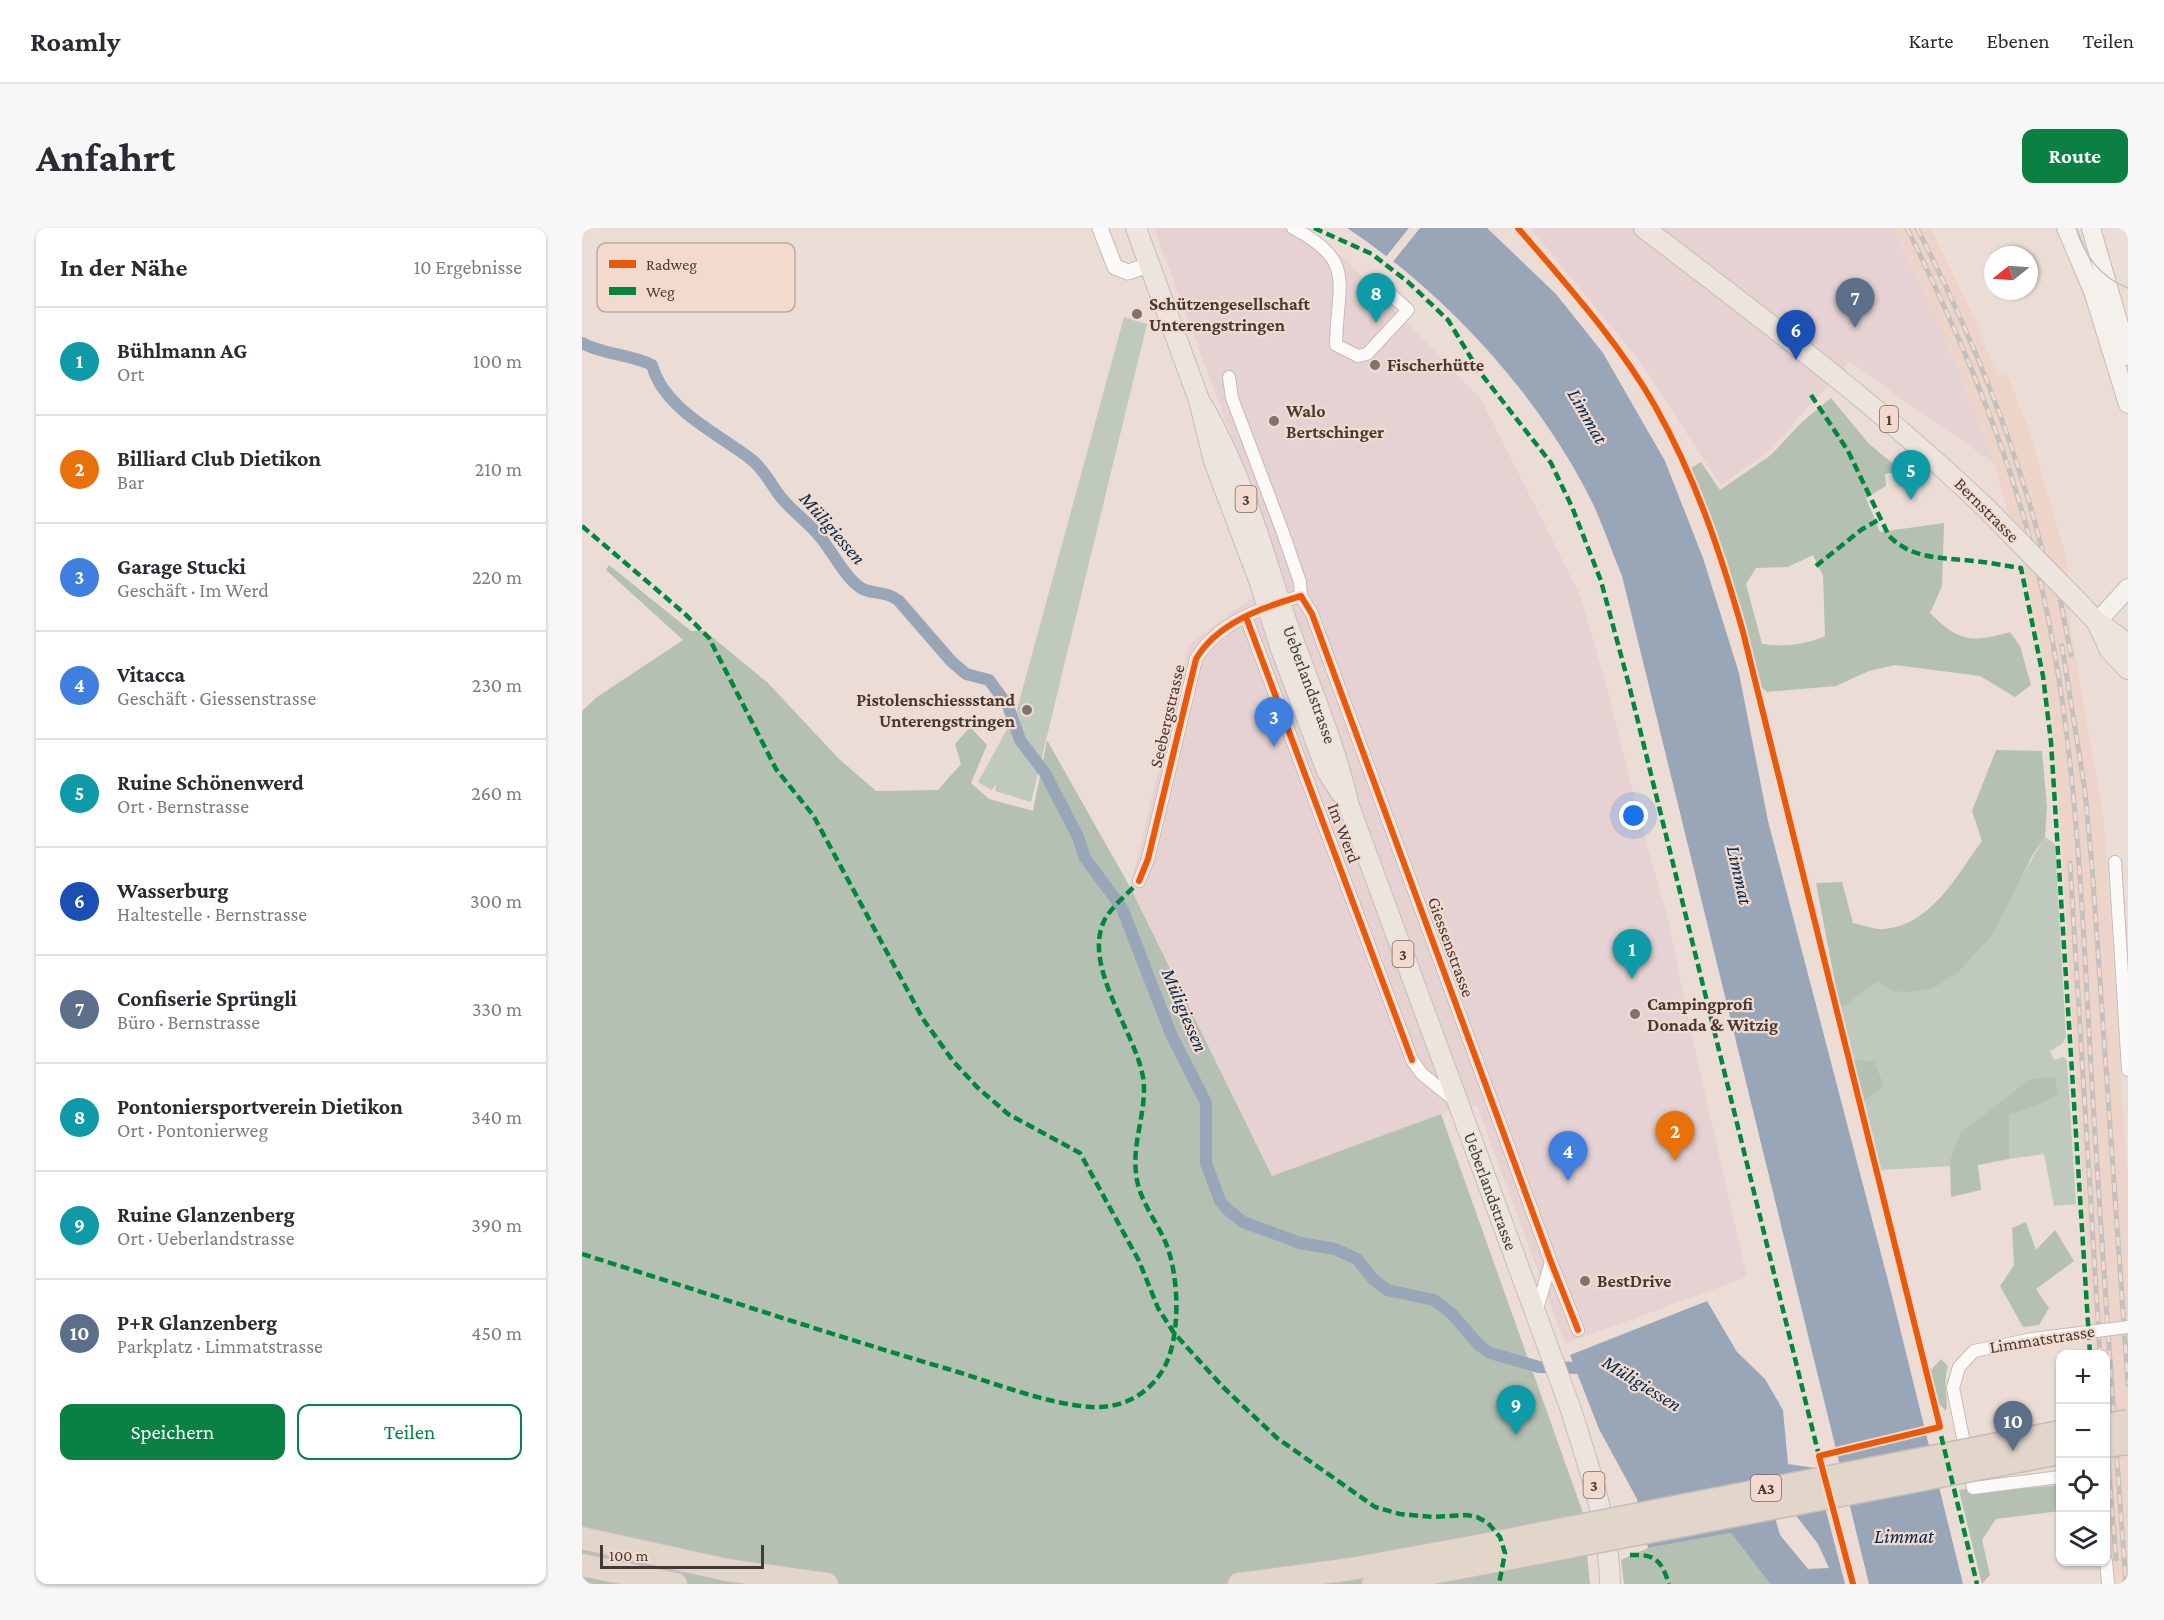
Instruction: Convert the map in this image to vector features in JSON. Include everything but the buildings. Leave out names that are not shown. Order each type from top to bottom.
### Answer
[{"type":"highway","points":[[2110,1424],[2128,1421]]},
{"type":"highway","name":"A3","points":[[1373,1584],[1474,1556],[2056,1433]]},
{"type":"highway","points":[[2110,1445],[2128,1443]]},
{"type":"highway","name":"A3","points":[[1239,1584],[1474,1556],[2056,1454]]},
{"type":"highway","points":[[582,1539],[727,1570],[827,1584]]},
{"type":"highway","points":[[582,1546],[703,1572],[727,1570]]},
{"type":"highway","points":[[582,1565],[676,1584]]},
{"type":"main road","name":"Ueberlandstrasse","points":[[1136,228],[1199,400],[1214,461],[1338,759],[1349,806],[1564,1390],[1592,1477],[1604,1529],[1610,1584]]},
{"type":"main road","name":"Bernstrasse","points":[[1644,228],[1861,395],[1921,446],[1987,509],[2097,622],[2128,644]]},
{"type":"main road","points":[[2066,228],[2093,291],[2128,404]]},
{"type":"main road","points":[[2091,228],[2128,356]]},
{"type":"main road","points":[[2097,622],[2128,588]]},
{"type":"main road","name":"Bernstrasse","points":[[2097,622],[2110,650],[2128,669]]},
{"type":"street","points":[[1100,228],[1115,267],[1128,272],[1149,265]]},
{"type":"street","points":[[1293,228],[1325,246],[1336,262],[1341,278],[1336,345],[1358,356],[1367,354],[1408,310],[1387,291]]},
{"type":"street","name":"Giessenstrasse","points":[[1228,377],[1232,398],[1300,582],[1301,596],[1319,633],[1578,1330]]},
{"type":"street","points":[[1274,605],[1301,596]]},
{"type":"street","name":"Seebergstrasse","points":[[1139,881],[1148,859],[1196,659],[1206,641],[1246,617],[1274,605]]},
{"type":"street","name":"Im Werd","points":[[1246,617],[1412,1060],[1419,1072],[1457,1102]]},
{"type":"street","points":[[2115,862],[2128,1070]]},
{"type":"street","points":[[1536,1313],[1539,1294],[1551,1262]]},
{"type":"street","name":"Limmatstrasse","points":[[2056,1478],[1973,1488],[1953,1388],[1959,1367],[1965,1357],[1974,1351],[2033,1339],[2128,1327]]},
{"type":"street","points":[[2106,1566],[2108,1584]]},
{"type":"shaded area","points":[[1154,228],[1285,228],[1345,258],[1482,401],[1580,595],[1607,687],[1646,843],[1668,919],[1691,1032],[1747,1277],[1565,1344],[1477,1106],[1441,1114],[1272,1176],[1130,887],[1189,644],[1283,575]]},
{"type":"shaded area","points":[[1530,228],[1893,228],[1944,335],[1994,463],[1849,362],[1770,450],[1721,486],[1638,359]]},
{"type":"shaded area","points":[[1893,228],[1931,228],[1976,322],[1998,377],[2007,374],[2029,430],[2067,560],[2069,619],[2104,821],[2128,1181],[2128,1584],[2111,1584],[2110,1350],[2093,1350],[2060,820],[2043,661],[2025,572],[1994,463],[1944,335]]},
{"type":"shaded area","points":[[1124,317],[1147,324],[1031,802],[995,791],[996,784],[992,790],[978,782],[1016,713]]},
{"type":"shaded area","points":[[2045,837],[2055,844],[2066,1038],[2062,1044],[2050,1051],[2054,1060],[2064,1057],[2067,1061],[2076,1204],[2054,1206],[2044,1154],[2009,1159],[2009,1114],[2043,1103],[2055,1077],[1950,1161],[1951,1166],[1880,1170],[1863,1102],[1884,1086],[1873,1062],[1852,1060],[1840,1009],[1879,981],[1892,991],[2014,889]]},
{"type":"green space","points":[[1831,398],[1869,444],[1902,471],[1885,474],[1886,486],[1866,498],[1880,532],[1944,523],[1942,586],[1930,613],[1949,630],[1966,638],[1985,638],[2010,632],[2020,646],[2031,685],[2015,697],[1980,676],[1895,665],[1869,671],[1836,686],[1767,692],[1761,687],[1727,561],[1691,468],[1701,462],[1720,490],[1771,455],[1802,422]],"holes":[[[1813,555],[1823,576],[1825,636],[1795,644],[1762,644],[1746,584],[1756,568],[1788,567]]]},
{"type":"green space","points":[[609,565],[691,631],[705,631],[768,683],[838,758],[876,791],[938,790],[961,764],[955,744],[970,727],[987,745],[971,783],[989,799],[1033,811],[1047,740],[1130,887],[1272,1176],[1441,1114],[1583,1513],[1590,1584],[582,1584],[582,711],[597,697],[683,640],[606,570]]},
{"type":"green space","points":[[1996,750],[2042,751],[2047,807],[2045,837],[2032,856],[1991,936],[1957,973],[1933,988],[1911,992],[1892,991],[1879,982],[1840,1009],[1816,883],[1842,882],[1853,923],[1873,928],[1885,929],[1902,925],[1930,908],[1953,882],[1982,841],[1972,811]]},
{"type":"green space","points":[[1852,1060],[1874,1061],[1884,1086],[1863,1102]]},
{"type":"green space","points":[[2055,1077],[2058,1093],[2043,1103],[2009,1115],[2009,1159],[1978,1165],[1981,1190],[1951,1197],[1950,1161],[1960,1133],[2030,1079]]},
{"type":"green space","points":[[2026,1222],[2036,1250],[2055,1230],[2074,1261],[2036,1289],[2049,1308],[2039,1325],[2023,1327],[2000,1286],[2014,1265],[2012,1228]]},
{"type":"green space","points":[[1941,1359],[1948,1366],[1946,1411],[1934,1399],[1929,1372]]},
{"type":"green space","points":[[2056,1485],[2056,1512],[1996,1519],[1982,1540],[1990,1575],[1982,1584],[1959,1490],[1965,1489],[1971,1493]]},
{"type":"green space","points":[[1731,1533],[1770,1584],[1624,1584],[1621,1560],[1648,1548]]},
{"type":"water","name":"Limmat","points":[[1347,228],[1487,228],[1556,294],[1603,353],[1665,461],[1703,558],[1739,673],[1768,821],[1892,1296],[1963,1584],[1869,1584],[1622,576],[1593,504],[1546,425],[1488,350],[1420,284],[1384,254]]},
{"type":"water","points":[[1707,1301],[1737,1352],[1765,1379],[1783,1410],[1788,1464],[1815,1468],[1845,1584],[1770,1584],[1731,1533],[1648,1548],[1637,1499],[1599,1429],[1570,1355]],"holes":[[[1771,1503],[1794,1513],[1818,1544],[1829,1568],[1808,1569],[1780,1535]]]},
{"type":"pier","points":[[1409,228],[1420,228],[1392,263],[1385,258]]},
{"type":"pier","points":[[1927,1427],[1928,1432],[1835,1455],[1833,1450]]},
{"type":"waterway","name":"Müligiessen","points":[[582,343],[652,365],[658,381],[680,408],[752,460],[766,475],[781,498],[821,538],[855,583],[861,588],[889,595],[899,601],[951,661],[966,674],[989,680],[1008,706],[1020,740],[1045,773],[1078,837],[1085,858],[1122,908],[1171,1034],[1206,1103],[1206,1163],[1220,1201],[1228,1210],[1243,1222],[1300,1243],[1335,1249],[1357,1259],[1373,1279],[1387,1290],[1434,1300],[1451,1313],[1479,1345],[1490,1353],[1539,1367],[1582,1368],[1589,1372]]},
{"type":"tram line","points":[[2076,228],[2084,248],[2095,264],[2109,278],[2128,288]]},
{"type":"railway","points":[[1907,228],[1958,337],[2002,448],[2026,525],[2055,654],[2065,719],[2078,851],[2102,1250],[2126,1584]]},
{"type":"railway","points":[[1917,228],[1959,315],[1996,403],[2027,494],[2051,587]]},
{"type":"railway","points":[[2055,573],[2071,655]]},
{"type":"railway","points":[[2062,646],[2085,791],[2092,866],[2128,1384]]},
{"type":"railway","points":[[2070,863],[2100,1350]]},
{"type":"railway","points":[[2108,1458],[2116,1559]]},
{"type":"marked path","points":[[1314,228],[1372,254],[1408,282],[1448,320],[1479,371],[1551,463],[1572,507],[1601,581],[1629,685],[1820,1460]]},
{"type":"marked path","points":[[1811,395],[1848,451],[1889,536],[1898,544],[1928,556],[2021,568],[2043,676],[2051,742],[2090,1350]]},
{"type":"marked path","points":[[1816,566],[1861,530],[1880,519]]},
{"type":"marked path","points":[[582,526],[684,613],[709,638],[776,769],[813,815],[923,1019],[953,1061],[978,1088],[1008,1114],[1080,1153],[1139,1261],[1158,1308],[1174,1333],[1223,1387],[1277,1438],[1375,1507],[1400,1514],[1433,1517],[1466,1515],[1477,1517],[1488,1523],[1500,1537],[1505,1553],[1499,1584]]},
{"type":"marked path","points":[[582,1254],[1056,1402],[1103,1407],[1125,1402],[1145,1391],[1160,1374],[1171,1351],[1176,1319],[1175,1286],[1170,1254],[1143,1200],[1137,1182],[1135,1161],[1143,1101],[1143,1077],[1138,1059],[1104,977],[1099,937],[1105,919],[1112,909],[1139,881]]},
{"type":"marked path","points":[[1938,1423],[1977,1584]]},
{"type":"marked path","points":[[1630,1555],[1652,1557],[1660,1564],[1669,1584]]},
{"type":"cycle path","points":[[1518,228],[1591,314],[1640,382],[1670,433],[1695,488],[1716,544],[1743,632],[1940,1427],[1819,1456],[1853,1584]]},
{"type":"cycle path","points":[[1139,881],[1148,859],[1196,659],[1205,646],[1228,626],[1257,611],[1301,596],[1312,614],[1578,1330]]},
{"type":"cycle path","points":[[1246,617],[1412,1060]]},
{"type":"place","name":"Schützengesellschaft Unterengstringen","points":[[1137,314]]},
{"type":"place","name":"Pontoniersportverein Dietikon","points":[[1376,323]]},
{"type":"place","name":"Confiserie Sprüngli","points":[[1855,328]]},
{"type":"place","name":"Wasserburg","points":[[1796,360]]},
{"type":"place","name":"Fischerhütte","points":[[1375,365]]},
{"type":"place","name":"Walo Bertschinger","points":[[1274,421]]},
{"type":"place","name":"Ruine Schönenwerd","points":[[1911,500]]},
{"type":"place","name":"Pistolenschiessstand Unterengstringen","points":[[1027,710]]},
{"type":"place","name":"Garage Stucki","points":[[1274,747]]},
{"type":"place","name":"Bühlmann AG","points":[[1632,979]]},
{"type":"place","name":"Campingprofi Donada & Witzig","points":[[1635,1014]]},
{"type":"place","name":"Billiard Club Dietikon","points":[[1675,1161]]},
{"type":"place","name":"Vitacca","points":[[1568,1181]]},
{"type":"place","name":"BestDrive","points":[[1585,1281]]},
{"type":"place","name":"Ruine Glanzenberg","points":[[1516,1435]]},
{"type":"place","name":"P+R Glanzenberg","points":[[2013,1451]]}]
